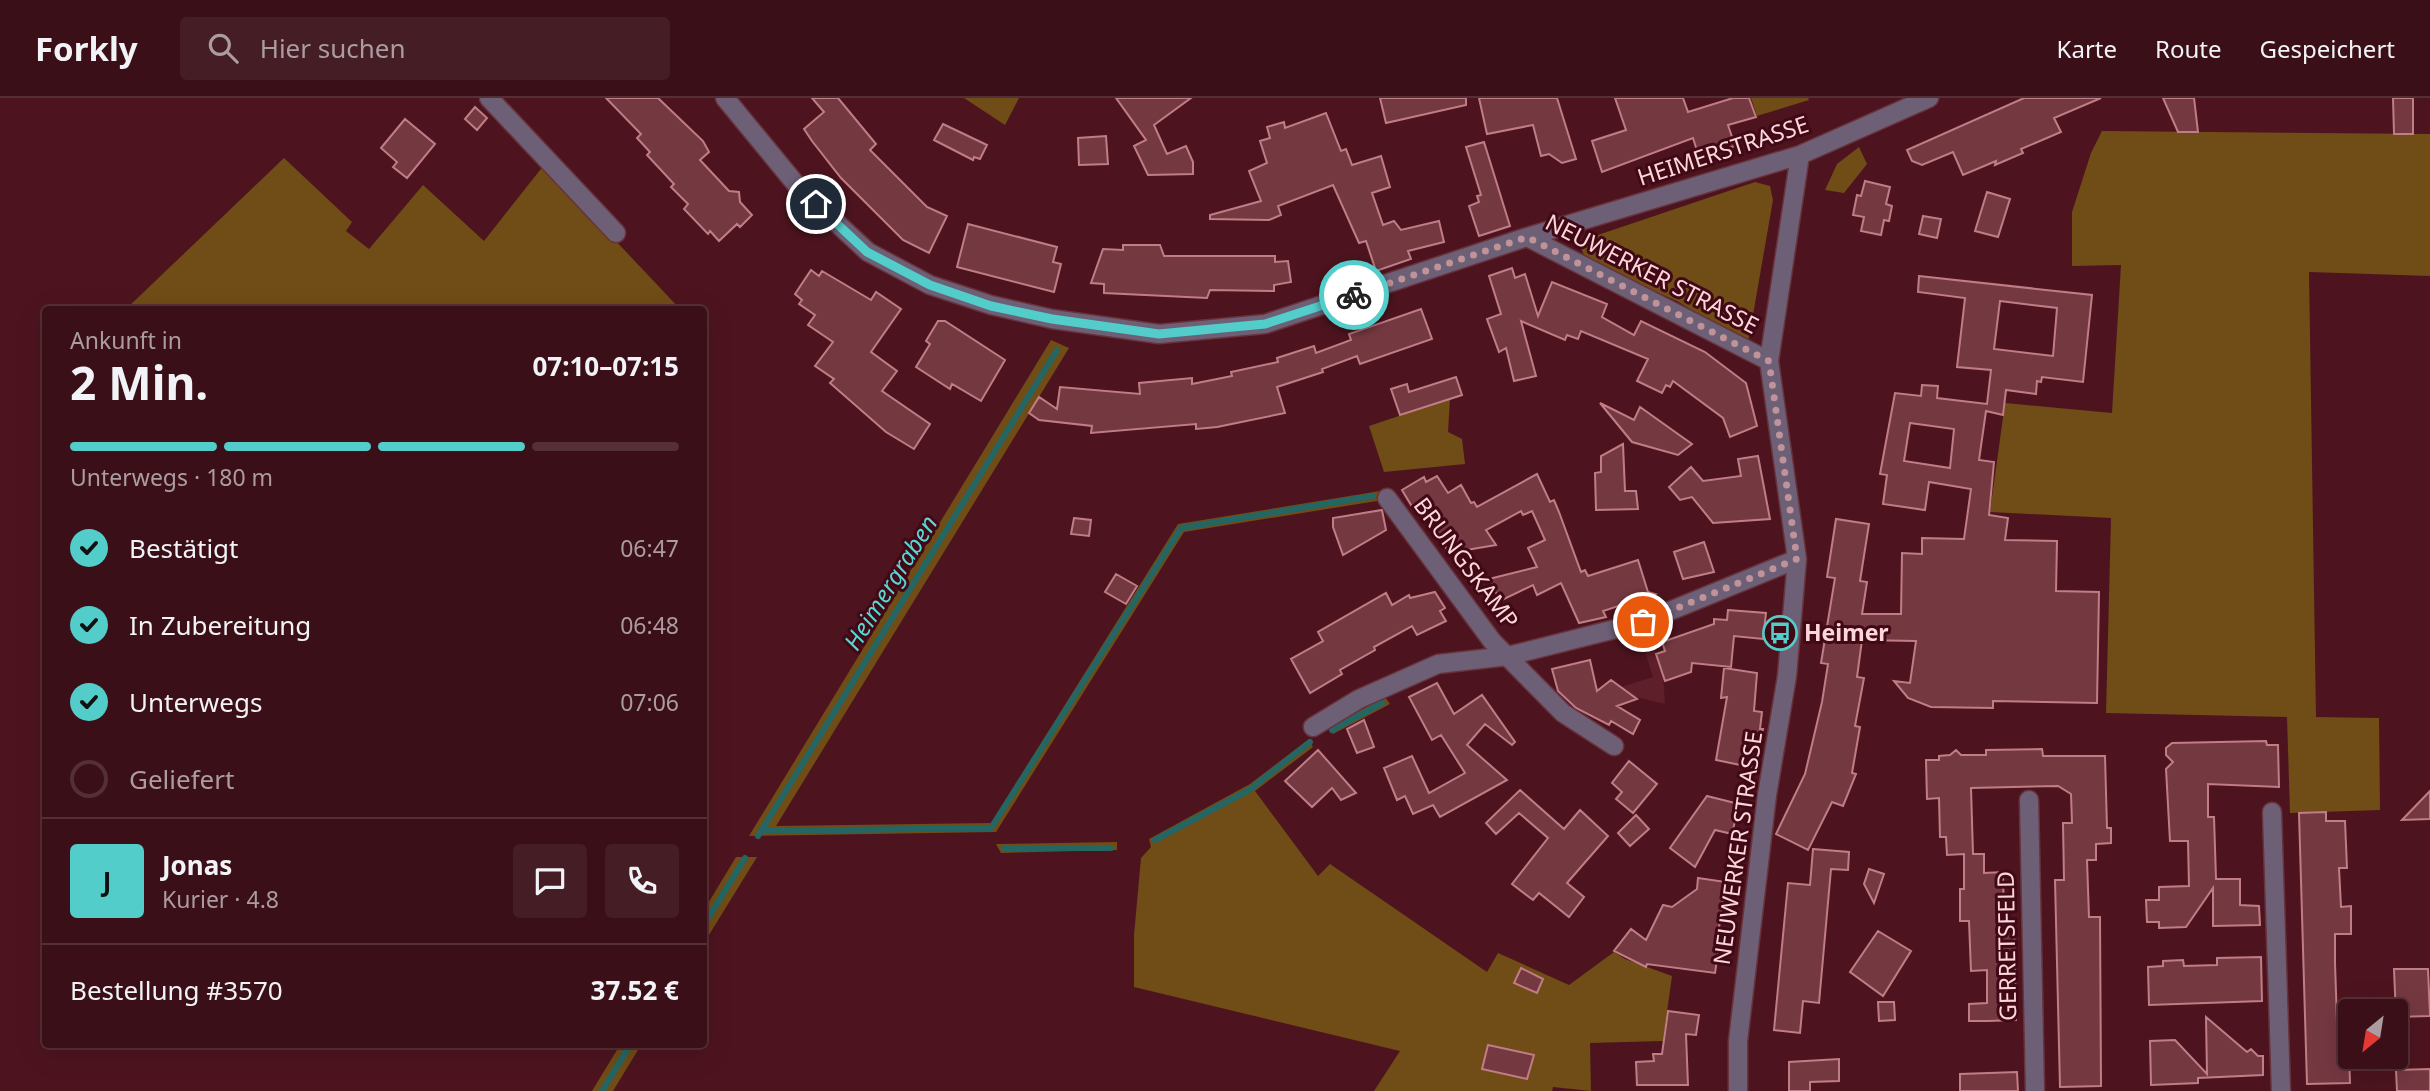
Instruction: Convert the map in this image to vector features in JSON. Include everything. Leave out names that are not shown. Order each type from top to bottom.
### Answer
[{"type":"street","points":[[489,98],[616,233]]},
{"type":"street","name":"NEUWERKER STRASSE","points":[[725,98],[799,188],[867,252],[930,285],[991,306],[1052,319],[1159,334],[1265,324],[1527,237],[1769,361]]},
{"type":"street","name":"HEIMERSTRASSE","points":[[1527,237],[1800,155],[1929,98]]},
{"type":"street","name":"NEUWERKER STRASSE","points":[[1738,1091],[1738,1041],[1768,795],[1787,676],[1797,559],[1769,361],[1800,155]]},
{"type":"street","name":"BRUNGSKAMP","points":[[1387,498],[1492,641],[1563,713],[1614,746]]},
{"type":"street","name":"BRUNGSKAMP","points":[[1313,727],[1359,699],[1438,664],[1508,656],[1643,622],[1797,559]]},
{"type":"street","name":"GERRETSFELD","points":[[2029,800],[2035,1091]]},
{"type":"street","points":[[2273,812],[2280,1091]]},
{"type":"shaded area","points":[[964,98],[1019,98],[1005,125]]},
{"type":"shaded area","points":[[1751,98],[1808,98],[1809,100],[1757,116]]},
{"type":"shaded area","points":[[2102,131],[2430,134],[2430,276],[2309,272],[2316,717],[2379,718],[2380,810],[2290,813],[2287,717],[2106,713],[2111,518],[1990,512],[2005,403],[2112,413],[2121,265],[2072,266],[2072,212],[2091,153]]},
{"type":"shaded area","points":[[1859,147],[1867,164],[1844,193],[1825,190],[1837,164]]},
{"type":"shaded area","points":[[284,158],[352,222],[346,231],[369,249],[423,185],[484,241],[544,165],[677,306],[129,306]]},
{"type":"shaded area","points":[[1755,182],[1770,186],[1773,200],[1749,338],[1743,342],[1677,301],[1587,262],[1581,248],[1586,239]]},
{"type":"shaded area","points":[[1051,340],[1069,348],[776,826],[991,823],[1178,524],[1380,491],[1383,500],[1184,532],[996,832],[749,836]]},
{"type":"shaded area","points":[[1450,399],[1448,432],[1462,439],[1465,464],[1384,472],[1369,426]]},
{"type":"shaded area","points":[[1650,636],[1663,675],[1665,704],[1636,697],[1621,687],[1653,677],[1641,639]]},
{"type":"shaded area","points":[[1385,697],[1390,704],[1333,734],[1329,727]]},
{"type":"shaded area","points":[[1309,739],[1313,747],[1255,791],[1318,876],[1330,864],[1487,972],[1498,953],[1569,985],[1614,952],[1625,959],[1672,976],[1663,1041],[1590,1043],[1591,1091],[1553,1087],[1552,1091],[1374,1091],[1400,1051],[1134,987],[1134,935],[1141,858],[1151,847],[1149,839],[1250,784]]},
{"type":"shaded area","points":[[1117,842],[1117,850],[1001,853],[996,844]]},
{"type":"shaded area","points":[[736,857],[757,857],[707,938],[707,905]]},
{"type":"shaded area","points":[[618,1048],[639,1048],[613,1091],[592,1091]]},
{"type":"building","points":[[606,98],[658,98],[703,141],[709,152],[700,160],[729,191],[739,192],[740,202],[752,215],[740,227],[737,224],[719,241],[710,231],[708,234],[684,209],[688,204],[671,187],[674,184],[647,155],[650,152],[637,138],[641,134]]},
{"type":"building","points":[[812,98],[838,98],[876,144],[870,150],[927,207],[947,216],[929,253],[903,240],[841,178],[812,141],[804,129],[824,112]]},
{"type":"building","points":[[1116,98],[1191,98],[1154,125],[1167,154],[1186,146],[1193,162],[1193,174],[1148,175],[1134,146],[1146,140]]},
{"type":"building","points":[[1380,98],[1466,98],[1466,105],[1386,123]]},
{"type":"building","points":[[1479,98],[1557,98],[1576,159],[1562,163],[1549,154],[1541,156],[1533,125],[1487,134]]},
{"type":"building","points":[[1615,98],[1683,98],[1688,112],[1733,98],[1749,98],[1756,117],[1728,125],[1735,146],[1699,157],[1693,138],[1602,172],[1592,141],[1626,130]]},
{"type":"building","points":[[2024,98],[2101,98],[2054,118],[2061,132],[2021,149],[2023,153],[1995,165],[1996,161],[1963,175],[1953,152],[1922,165],[1912,161],[1907,150]]},
{"type":"building","points":[[2163,98],[2194,98],[2198,132],[2178,132]]},
{"type":"building","points":[[2393,98],[2413,98],[2413,134],[2394,134]]},
{"type":"building","points":[[475,107],[487,118],[477,130],[465,119]]},
{"type":"building","points":[[1326,113],[1341,151],[1346,149],[1352,165],[1381,156],[1390,187],[1372,193],[1383,225],[1394,221],[1401,230],[1439,221],[1444,242],[1408,251],[1411,259],[1376,271],[1366,241],[1359,243],[1333,185],[1278,206],[1281,215],[1269,220],[1210,219],[1210,215],[1261,201],[1249,171],[1267,163],[1260,141],[1270,138],[1267,127],[1284,122],[1285,128]]},
{"type":"building","points":[[405,119],[435,144],[407,178],[393,167],[397,162],[381,148]]},
{"type":"building","points":[[943,124],[987,145],[980,159],[974,157],[973,160],[934,140]]},
{"type":"building","points":[[1106,136],[1108,164],[1079,165],[1078,138]]},
{"type":"building","points":[[1484,142],[1510,226],[1479,236],[1469,206],[1479,202],[1477,196],[1481,195],[1466,147]]},
{"type":"building","points":[[1865,181],[1890,187],[1886,204],[1892,206],[1889,221],[1884,220],[1881,235],[1861,231],[1864,217],[1853,215],[1857,195],[1861,196]]},
{"type":"building","points":[[1987,192],[2010,199],[1998,237],[1975,231]]},
{"type":"building","points":[[1923,216],[1941,219],[1937,238],[1919,234]]},
{"type":"building","points":[[968,224],[1057,247],[1053,262],[1061,264],[1054,292],[957,267]]},
{"type":"building","points":[[1123,245],[1160,245],[1164,256],[1275,256],[1275,262],[1288,261],[1291,282],[1274,285],[1274,291],[1210,290],[1207,298],[1104,293],[1104,284],[1091,283],[1103,249],[1123,250]]},
{"type":"building","points":[[1512,268],[1515,278],[1525,274],[1538,316],[1552,282],[1607,304],[1602,317],[1634,335],[1641,321],[1705,352],[1746,383],[1757,426],[1730,437],[1723,418],[1673,381],[1670,387],[1666,385],[1662,393],[1637,381],[1648,359],[1581,331],[1578,339],[1567,335],[1565,340],[1521,321],[1536,376],[1514,381],[1506,348],[1499,352],[1487,319],[1501,314],[1489,276]]},
{"type":"building","points":[[811,270],[819,276],[822,271],[871,300],[876,292],[901,309],[871,352],[897,371],[882,391],[930,424],[914,449],[886,432],[830,383],[834,379],[815,366],[833,342],[808,325],[815,315],[799,304],[802,300],[795,294]]},
{"type":"building","points":[[1919,276],[2092,295],[2083,382],[2042,377],[2041,382],[2037,381],[2036,394],[2006,390],[2003,415],[1986,411],[1979,460],[1994,462],[1989,515],[2008,518],[2005,540],[2057,541],[2056,591],[2099,592],[2097,703],[1993,701],[1993,708],[1931,707],[1908,698],[1894,681],[1910,683],[1916,641],[1862,640],[1857,677],[1864,678],[1855,726],[1860,727],[1852,773],[1856,774],[1843,806],[1832,802],[1808,850],[1776,834],[1805,774],[1822,702],[1828,664],[1821,663],[1835,578],[1827,577],[1836,519],[1869,524],[1860,581],[1867,582],[1862,614],[1901,614],[1902,553],[1922,554],[1922,538],[1964,539],[1971,489],[1929,482],[1925,510],[1883,504],[1887,475],[1880,474],[1895,393],[1921,396],[1922,385],[1938,386],[1937,398],[1987,404],[1991,370],[1957,367],[1965,298],[1918,292]],"holes":[[[2000,301],[2057,308],[2053,356],[1994,349]],[[1910,423],[1954,429],[1950,468],[1904,461]]]},
{"type":"building","points":[[1421,309],[1432,339],[1360,364],[1357,356],[1322,369],[1323,372],[1277,387],[1285,413],[1217,427],[1196,429],[1196,424],[1091,433],[1092,426],[1039,420],[1029,413],[1039,397],[1057,409],[1060,387],[1140,394],[1139,383],[1192,378],[1192,384],[1232,376],[1231,372],[1278,362],[1277,358],[1314,346],[1316,353],[1351,340],[1349,334]]},
{"type":"building","points":[[938,321],[945,321],[1005,360],[981,401],[952,384],[950,389],[916,367],[930,344],[926,341]]},
{"type":"building","points":[[1456,377],[1462,395],[1400,415],[1391,389],[1407,384],[1409,392]]},
{"type":"building","points":[[1600,403],[1634,420],[1640,407],[1692,444],[1678,455],[1632,442]]},
{"type":"building","points":[[1623,444],[1625,491],[1636,491],[1638,509],[1596,510],[1595,473],[1601,472],[1601,456]]},
{"type":"building","points":[[1758,456],[1770,519],[1713,523],[1692,497],[1680,500],[1669,487],[1691,467],[1703,481],[1741,476],[1738,459]]},
{"type":"building","points":[[1537,474],[1550,502],[1554,500],[1581,572],[1585,570],[1588,576],[1638,560],[1648,592],[1655,594],[1603,611],[1606,617],[1579,623],[1561,583],[1537,595],[1533,585],[1500,601],[1489,579],[1537,567],[1528,548],[1545,540],[1532,511],[1523,515],[1521,511],[1486,530],[1496,545],[1449,553],[1423,508],[1414,510],[1402,490],[1424,477],[1426,482],[1437,476],[1448,493],[1461,485],[1471,503],[1474,502],[1477,507]]},
{"type":"building","points":[[1382,510],[1386,530],[1343,555],[1333,527],[1333,518]]},
{"type":"building","points":[[1074,518],[1091,520],[1089,536],[1071,534]]},
{"type":"building","points":[[1704,542],[1714,572],[1683,579],[1674,552]]},
{"type":"building","points":[[1116,574],[1137,586],[1126,604],[1105,592]]},
{"type":"building","points":[[1435,592],[1445,608],[1440,611],[1446,621],[1417,635],[1412,626],[1374,647],[1375,650],[1340,670],[1342,674],[1310,693],[1291,659],[1323,641],[1318,632],[1386,593],[1392,605],[1409,595],[1410,598]]},
{"type":"building","points":[[1728,610],[1766,613],[1763,639],[1734,636],[1731,667],[1692,663],[1691,672],[1665,681],[1656,654],[1665,651],[1662,642],[1714,624],[1714,619],[1727,620]]},
{"type":"building","points":[[1590,660],[1597,691],[1611,680],[1637,699],[1617,706],[1640,720],[1633,734],[1611,721],[1609,725],[1576,708],[1558,691],[1552,669]]},
{"type":"building","points":[[1724,668],[1757,673],[1754,711],[1762,712],[1760,729],[1763,729],[1755,768],[1716,760],[1727,697],[1721,698]]},
{"type":"building","points":[[1437,683],[1454,714],[1482,695],[1515,742],[1512,745],[1485,724],[1467,745],[1507,780],[1440,817],[1433,805],[1413,814],[1405,796],[1397,800],[1384,768],[1412,756],[1429,793],[1465,773],[1441,735],[1432,740],[1409,697]]},
{"type":"building","points":[[1364,720],[1374,747],[1357,753],[1347,729]]},
{"type":"building","points":[[2266,741],[2267,745],[2278,745],[2279,787],[2208,784],[2208,817],[2214,817],[2216,879],[2240,879],[2240,905],[2259,906],[2260,925],[2213,926],[2213,888],[2186,927],[2159,928],[2159,922],[2147,922],[2146,900],[2159,900],[2159,887],[2189,886],[2188,841],[2170,841],[2166,769],[2173,762],[2166,755],[2166,748],[2172,743]]},
{"type":"building","points":[[2042,749],[2043,756],[2105,756],[2107,828],[2111,828],[2111,843],[2096,844],[2096,860],[2087,860],[2089,917],[2100,917],[2101,1086],[2060,1087],[2055,880],[2064,880],[2063,823],[2072,823],[2071,794],[2058,786],[1971,788],[1973,854],[1984,854],[1984,873],[2003,872],[2004,919],[2014,919],[2016,1020],[1988,1021],[1969,1021],[1969,1004],[1987,1003],[1987,970],[1971,971],[1969,921],[1960,921],[1964,854],[1947,855],[1946,837],[1940,837],[1939,798],[1927,799],[1926,760],[1939,760],[1939,756],[1950,755],[1956,750],[1961,755],[1986,755],[1986,750]]},
{"type":"building","points":[[1318,750],[1356,793],[1341,800],[1332,788],[1312,807],[1285,781]]},
{"type":"building","points":[[1629,761],[1657,784],[1633,813],[1616,799],[1622,792],[1612,783]]},
{"type":"building","points":[[1520,790],[1564,829],[1580,810],[1608,836],[1567,883],[1584,897],[1569,917],[1539,893],[1533,900],[1512,884],[1548,838],[1519,813],[1496,834],[1486,823]]},
{"type":"building","points":[[2430,791],[2430,819],[2402,820]]},
{"type":"building","points":[[1707,796],[1739,804],[1732,834],[1715,830],[1695,867],[1670,848]]},
{"type":"building","points":[[2326,812],[2326,821],[2345,821],[2347,868],[2339,868],[2341,907],[2351,906],[2351,934],[2335,934],[2335,963],[2338,1069],[2350,1069],[2350,1083],[2307,1084],[2299,813]]},
{"type":"building","points":[[1636,815],[1649,829],[1630,846],[1618,833]]},
{"type":"building","points":[[1813,849],[1849,852],[1848,870],[1831,869],[1819,1003],[1803,1001],[1800,1033],[1774,1030],[1788,883],[1810,885]]},
{"type":"building","points":[[1869,869],[1884,874],[1874,903],[1864,884]]},
{"type":"building","points":[[1698,878],[1726,882],[1716,947],[1719,947],[1715,973],[1647,964],[1646,967],[1614,951],[1631,929],[1646,940],[1663,905],[1672,907],[1697,889]]},
{"type":"building","points":[[1878,931],[1911,951],[1883,996],[1850,972]]},
{"type":"building","points":[[2261,957],[2262,1001],[2149,1005],[2148,967],[2163,966],[2163,961],[2183,960],[2184,966],[2217,965],[2217,958]]},
{"type":"building","points":[[1521,968],[1543,979],[1537,993],[1514,983]]},
{"type":"building","points":[[2394,969],[2428,969],[2430,1016],[2408,1017],[2408,999],[2395,999]]},
{"type":"building","points":[[1878,1002],[1894,1002],[1895,1020],[1879,1021]]},
{"type":"building","points":[[1668,1011],[1699,1015],[1696,1035],[1686,1034],[1688,1085],[1637,1085],[1636,1062],[1654,1061],[1653,1054],[1662,1054]]},
{"type":"building","points":[[2206,1017],[2247,1052],[2251,1049],[2258,1056],[2263,1056],[2263,1075],[2198,1078],[2198,1083],[2151,1085],[2150,1041],[2175,1040],[2207,1074]]},
{"type":"building","points":[[1488,1045],[1534,1055],[1527,1079],[1482,1069]]},
{"type":"building","points":[[1839,1059],[1839,1081],[1810,1082],[1810,1091],[1789,1091],[1789,1062]]},
{"type":"building","points":[[2430,1069],[2430,1091],[2397,1091],[2396,1070]]},
{"type":"building","points":[[2017,1072],[2018,1091],[1960,1091],[1960,1074]]},
{"type":"waterway","name":"Heimergraben","points":[[758,836],[1057,350]]},
{"type":"waterway","points":[[761,831],[991,828],[1181,528],[1373,496]]},
{"type":"waterway","points":[[1332,730],[1382,703]]},
{"type":"waterway","points":[[1155,840],[1249,790],[1310,742]]},
{"type":"waterway","points":[[1004,848],[1111,848]]},
{"type":"waterway","name":"Heimergraben","points":[[707,920],[745,858]]},
{"type":"waterway","name":"Heimergraben","points":[[602,1091],[628,1048]]},
{"type":"way so far","points":[[1354,295],[1527,237],[1769,361],[1797,559],[1643,622]]},
{"type":"place","name":"Heimer","points":[[1780,633]]},
{"type":"route","points":[[816,204],[867,252],[930,285],[991,306],[1052,319],[1159,334],[1265,324],[1354,295]]}]
